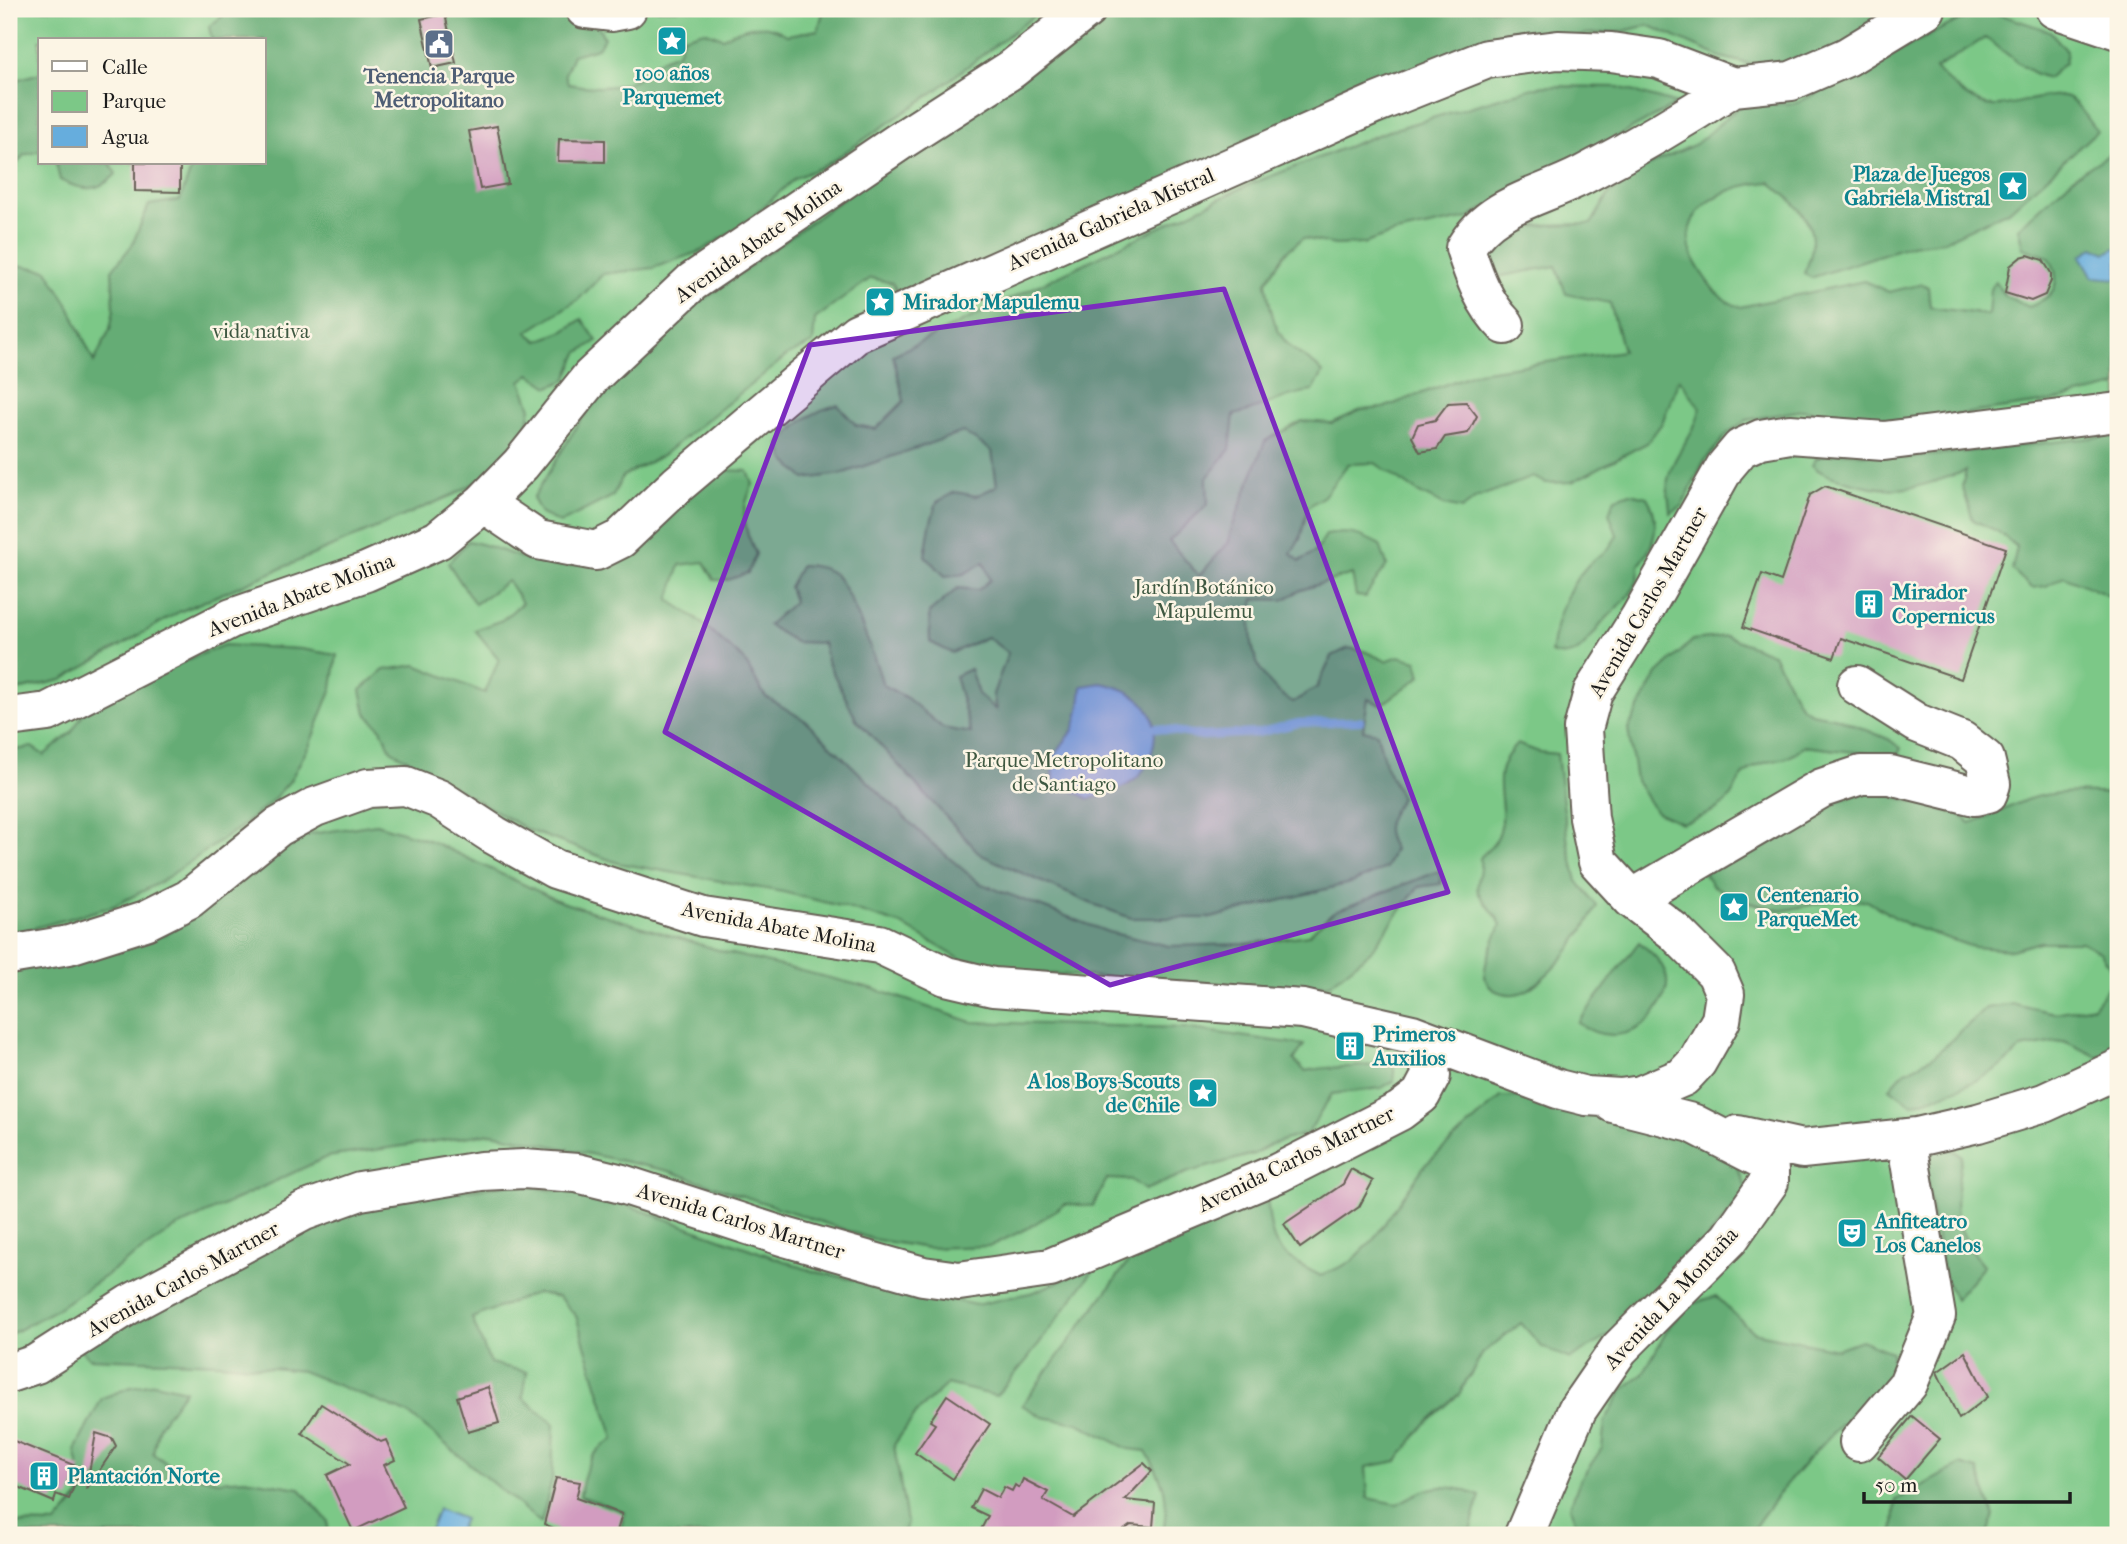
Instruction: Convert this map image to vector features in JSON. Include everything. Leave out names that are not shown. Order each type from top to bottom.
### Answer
[{"type":"street","points":[[585,9],[611,12],[627,9]]},
{"type":"street","name":"Avenida Abate Molina","points":[[9,716],[48,712],[232,618],[366,572],[438,540],[484,503],[521,464],[591,377],[692,282],[900,141],[1012,69],[1087,9]]},
{"type":"street","name":"Avenida Gabriela Mistral","points":[[484,503],[538,540],[596,551],[620,539],[678,484],[857,332],[1362,109],[1488,60],[1558,50],[1611,52],[1659,60],[1733,86],[1791,81],[1814,74],[1926,9]]},
{"type":"street","points":[[2055,9],[2118,30]]},
{"type":"street","name":"Avenida Gabriela Mistral","points":[[1505,325],[1492,312],[1473,274],[1465,248],[1476,228],[1500,211],[1590,171],[1733,86]]},
{"type":"street","name":"Avenida Carlos Martner","points":[[1572,1093],[1621,1098],[1641,1095],[1683,1077],[1697,1062],[1721,1020],[1725,994],[1716,973],[1675,932],[1632,899],[1598,862],[1589,818],[1583,729],[1593,692],[1639,619],[1725,467],[1741,448],[1760,439],[1790,435],[1884,441],[2118,412]]},
{"type":"street","points":[[1632,899],[1822,788],[1861,775],[1890,775],[1975,796],[1988,793],[1991,784],[1986,759],[1962,741],[1917,723],[1857,685]]},
{"type":"street","name":"Avenida Abate Molina","points":[[9,955],[69,945],[145,921],[189,899],[278,827],[315,807],[368,788],[406,786],[439,799],[494,835],[555,869],[703,916],[879,944],[946,976],[993,987],[1303,1009],[1427,1040],[1572,1093]]},
{"type":"street","name":"Avenida Carlos Martner","points":[[9,1373],[36,1364],[130,1304],[304,1211],[360,1191],[481,1171],[537,1170],[577,1174],[622,1184],[785,1237],[923,1276],[959,1282],[1049,1268],[1278,1173],[1400,1111],[1421,1095],[1432,1076],[1427,1040]]},
{"type":"street","points":[[1692,1123],[1802,1149],[1906,1138],[1978,1123],[2034,1107],[2118,1069]]},
{"type":"street","name":"Avenida La Montaña","points":[[1524,1535],[1577,1410],[1619,1349],[1729,1239],[1769,1182],[1769,1169],[1764,1160],[1692,1123],[1572,1093]]},
{"type":"street","points":[[1859,1443],[1908,1384],[1936,1315],[1906,1138]]},
{"type":"highlighted area","points":[[1224,289],[1448,892],[1110,985],[665,732],[810,345]]},
{"type":"green space","name":"Parque Metropolitano de Santiago","points":[[9,9],[2118,9],[2118,1535],[9,1535]]},
{"type":"green space","name":"vida nativa","points":[[231,9],[566,9],[597,23],[604,38],[598,48],[573,55],[565,74],[568,84],[595,87],[632,81],[661,60],[678,53],[683,37],[704,31],[723,38],[755,26],[771,28],[787,35],[818,30],[824,9],[1043,9],[930,95],[826,165],[795,178],[745,224],[701,251],[653,268],[603,274],[579,299],[527,332],[538,341],[564,331],[582,319],[597,341],[578,353],[566,380],[549,387],[530,374],[521,381],[531,408],[527,428],[493,473],[455,494],[179,612],[62,680],[9,692],[9,264],[47,270],[68,304],[94,362],[110,329],[114,309],[112,270],[132,245],[149,205],[180,200],[192,167],[202,164],[266,164],[266,38],[212,38],[209,27]]},
{"type":"green space","points":[[1103,9],[1902,9],[1832,54],[1775,70],[1720,57],[1648,25],[1620,32],[1586,34],[903,301],[892,283],[871,278],[815,319],[813,343],[788,355],[663,455],[623,476],[613,496],[560,523],[541,514],[533,498],[580,421],[617,374],[677,319]]},
{"type":"green space","name":"Jardín Botánico Mapulemu","points":[[1992,12],[2050,31],[2067,51],[2065,63],[2048,78],[2022,66],[1985,38],[1935,69],[1961,92],[1985,105],[2002,106],[2054,96],[2069,98],[2097,131],[2010,210],[1944,241],[1911,245],[1811,278],[1804,273],[1810,258],[1811,233],[1801,211],[1770,182],[1751,184],[1732,189],[1702,207],[1693,220],[1689,235],[1691,252],[1713,289],[1722,298],[1740,307],[1864,281],[1889,292],[1922,284],[1928,287],[1930,307],[1988,315],[1990,289],[1995,281],[2005,296],[2029,307],[2050,294],[2056,282],[2056,274],[2049,257],[2023,248],[2018,228],[2075,176],[2118,149],[2118,386],[2049,402],[1905,422],[1803,410],[1747,420],[1728,433],[1703,463],[1682,506],[1670,513],[1668,483],[1671,470],[1694,427],[1700,408],[1679,379],[1662,423],[1647,443],[1572,482],[1546,483],[1533,477],[1476,498],[1462,509],[1444,505],[1419,493],[1375,463],[1348,464],[1324,496],[1308,507],[1300,539],[1291,554],[1300,561],[1316,551],[1326,535],[1341,533],[1360,536],[1380,545],[1387,565],[1365,597],[1356,596],[1352,574],[1301,590],[1283,600],[1254,599],[1252,644],[1261,671],[1280,693],[1293,702],[1317,687],[1332,656],[1348,648],[1364,651],[1386,661],[1399,656],[1417,661],[1421,676],[1381,705],[1368,699],[1363,730],[1377,733],[1385,764],[1401,798],[1388,823],[1388,835],[1394,849],[1386,868],[1354,882],[1211,918],[1131,918],[1090,903],[981,855],[856,719],[827,661],[823,643],[795,642],[768,625],[794,602],[789,587],[801,565],[830,571],[850,598],[883,685],[907,698],[943,728],[971,733],[955,676],[970,669],[978,694],[996,710],[993,694],[1008,653],[987,637],[952,653],[930,642],[929,613],[958,588],[978,590],[990,580],[984,562],[964,574],[945,576],[925,556],[937,502],[955,492],[976,496],[997,486],[992,451],[963,432],[841,474],[805,479],[785,460],[780,444],[806,419],[821,410],[838,405],[856,425],[876,429],[904,401],[893,355],[1248,185],[1388,131],[1540,86],[1618,87],[1677,104],[1468,218],[1391,234],[1363,244],[1335,245],[1303,238],[1286,252],[1266,282],[1274,318],[1286,343],[1323,373],[1313,391],[1292,395],[1234,415],[1230,449],[1207,478],[1208,504],[1169,541],[1199,576],[1229,542],[1265,441],[1302,421],[1332,423],[1361,410],[1383,408],[1478,372],[1623,351],[1610,303],[1566,294],[1556,266],[1492,278],[1482,262],[1489,248],[1499,238],[1528,227],[1591,224],[1609,194],[1649,165],[1696,144],[1740,106],[1797,103],[1959,20]]},
{"type":"green space","points":[[38,74],[38,152],[24,155],[9,174],[9,82]]},
{"type":"green space","points":[[56,164],[111,164],[116,174],[103,184],[90,188],[60,180]]},
{"type":"green space","points":[[2118,435],[2118,600],[2064,576],[2046,586],[2032,588],[2012,570],[2017,547],[1997,531],[1973,520],[1962,486],[1966,471],[1920,486],[1893,489],[1846,481],[1824,473],[1812,465],[1817,457],[1838,452],[1907,458]]},
{"type":"green space","points":[[722,470],[748,471],[753,484],[744,519],[756,554],[748,573],[728,580],[714,580],[704,562],[680,565],[669,600],[696,618],[744,660],[765,696],[806,721],[928,840],[979,883],[1108,932],[1169,946],[1244,944],[1308,935],[1333,912],[1439,871],[1441,884],[1418,887],[1370,952],[1330,984],[1279,987],[979,970],[902,925],[783,892],[618,863],[528,830],[391,750],[381,729],[366,713],[361,690],[384,670],[416,665],[485,693],[499,659],[475,630],[502,620],[522,603],[508,581],[475,604],[448,563],[468,541],[543,563],[567,566],[584,562],[625,541]]},
{"type":"green space","points":[[1630,493],[1647,497],[1655,524],[1653,541],[1639,565],[1637,582],[1624,601],[1577,652],[1569,655],[1551,653],[1567,595],[1588,565],[1607,551],[1613,542],[1617,535],[1609,513],[1615,499]]},
{"type":"green space","points":[[1726,636],[1773,654],[1800,705],[1811,713],[1838,718],[1888,739],[1901,748],[1897,757],[1803,746],[1791,756],[1753,768],[1742,777],[1726,802],[1705,815],[1681,823],[1655,811],[1636,781],[1628,729],[1657,674],[1693,640]]},
{"type":"green space","points":[[224,645],[301,649],[337,655],[332,688],[310,744],[290,781],[270,803],[241,827],[159,883],[114,906],[9,935],[9,751],[32,747],[44,755],[71,733],[85,711],[137,680]]},
{"type":"green space","points":[[1517,744],[1539,752],[1557,754],[1568,844],[1577,881],[1597,906],[1561,960],[1530,988],[1511,994],[1493,989],[1487,982],[1486,964],[1501,925],[1480,896],[1477,886],[1480,858],[1495,842],[1500,829],[1501,770]]},
{"type":"green space","points":[[1871,790],[1959,814],[1970,823],[2036,797],[2083,792],[2118,794],[2118,1046],[2098,1057],[2064,1041],[2021,1048],[2012,1058],[1986,1075],[1955,1090],[1911,1104],[1890,1088],[1904,1072],[1933,1057],[1986,1008],[2014,1004],[2055,1013],[2093,1006],[2108,987],[2112,971],[2101,953],[2082,942],[2040,942],[2012,950],[1973,947],[1908,925],[1867,901],[1838,899],[1782,911],[1737,899],[1712,885],[1704,874],[1784,818]]},
{"type":"green space","points":[[376,824],[431,841],[561,902],[728,953],[871,988],[972,1022],[1184,1028],[1304,1045],[1294,1060],[1305,1071],[1387,1062],[1394,1067],[1394,1081],[1381,1088],[1332,1094],[1308,1133],[1272,1144],[1254,1154],[1189,1172],[1145,1190],[1131,1180],[1107,1179],[1093,1206],[1065,1204],[1030,1227],[991,1246],[927,1248],[872,1239],[669,1171],[492,1133],[327,1157],[175,1228],[57,1309],[9,1335],[9,961],[79,962],[166,934],[305,835]]},
{"type":"green space","points":[[1639,942],[1658,960],[1667,978],[1665,995],[1655,1013],[1636,1029],[1614,1035],[1590,1030],[1578,1023]]},
{"type":"green space","points":[[1501,1097],[1529,1097],[1693,1138],[1733,1158],[1748,1192],[1638,1318],[1570,1359],[1542,1347],[1521,1323],[1483,1353],[1459,1394],[1425,1424],[1397,1461],[1366,1467],[1368,1498],[1397,1504],[1437,1487],[1456,1488],[1480,1496],[1469,1535],[1157,1535],[1163,1532],[1166,1508],[1164,1490],[1146,1451],[1128,1449],[1078,1423],[1042,1417],[1022,1405],[1140,1246],[1266,1190],[1270,1223],[1276,1243],[1291,1259],[1321,1276],[1351,1262],[1373,1240],[1425,1165]]},
{"type":"green space","points":[[1946,1147],[1962,1155],[1957,1188],[1957,1214],[1965,1238],[1984,1266],[1955,1300],[1944,1277],[1921,1153]]},
{"type":"green space","points":[[511,1184],[607,1198],[812,1271],[976,1305],[1034,1292],[1098,1264],[1027,1360],[996,1396],[947,1384],[918,1411],[894,1445],[907,1523],[903,1535],[619,1535],[625,1512],[580,1496],[583,1478],[593,1456],[614,1439],[576,1316],[559,1297],[536,1293],[472,1318],[490,1363],[527,1372],[523,1398],[554,1424],[552,1479],[541,1523],[409,1414],[302,1371],[219,1363],[89,1358],[78,1347],[322,1223],[406,1198]]},
{"type":"green space","points":[[1716,1296],[1753,1332],[1837,1349],[1861,1340],[1891,1352],[1891,1377],[1815,1452],[1749,1535],[1579,1535],[1570,1506],[1580,1480],[1602,1448],[1605,1421],[1623,1390],[1643,1374],[1670,1325],[1688,1305]]},
{"type":"green space","points":[[155,1383],[185,1390],[159,1426],[153,1453],[177,1471],[217,1481],[245,1479],[299,1488],[328,1521],[328,1535],[9,1535],[9,1523],[56,1524],[84,1491],[75,1450],[102,1398],[131,1387]]},
{"type":"green space","points":[[1960,1465],[1978,1470],[1994,1515],[1988,1535],[1893,1535],[1896,1500]]},
{"type":"water","points":[[2094,247],[2106,253],[2118,247],[2118,279],[2093,277],[2081,256]]},
{"type":"water","points":[[1101,683],[1124,690],[1142,701],[1153,719],[1154,743],[1144,770],[1138,777],[1121,788],[1089,799],[1054,781],[1054,761],[1075,726],[1082,686]]},
{"type":"water","points":[[438,1509],[464,1519],[457,1535],[428,1535]]},
{"type":"building","points":[[445,14],[456,63],[432,68],[421,19]]},
{"type":"building","points":[[497,126],[508,184],[480,189],[469,131]]},
{"type":"building","points":[[559,139],[605,140],[605,162],[558,161]]},
{"type":"building","points":[[135,164],[180,164],[180,192],[135,191]]},
{"type":"building","points":[[2028,255],[2043,260],[2051,273],[2051,281],[2045,295],[2031,301],[2005,293],[2010,266]]},
{"type":"building","points":[[1466,402],[1477,416],[1468,433],[1445,437],[1437,449],[1420,452],[1412,437],[1418,424],[1435,420],[1448,403]]},
{"type":"building","name":"Mirador Copernicus","points":[[1825,486],[2006,548],[1961,679],[1841,638],[1834,658],[1743,627],[1762,574],[1781,581],[1810,495]]},
{"type":"building","points":[[1351,1169],[1373,1181],[1359,1207],[1300,1248],[1284,1224],[1343,1184]]},
{"type":"building","points":[[1965,1352],[1988,1397],[1959,1419],[1937,1372]]},
{"type":"building","points":[[488,1387],[499,1423],[468,1432],[457,1397]]},
{"type":"building","points":[[947,1395],[990,1424],[953,1479],[915,1453],[935,1424],[930,1421]]},
{"type":"building","points":[[321,1404],[381,1442],[386,1440],[395,1460],[384,1465],[404,1507],[353,1531],[327,1475],[350,1464],[302,1433]]},
{"type":"building","points":[[1912,1416],[1940,1439],[1905,1480],[1878,1457]]},
{"type":"building","points":[[96,1433],[112,1438],[116,1446],[86,1490]]},
{"type":"building","name":"Plantación Norte","points":[[9,1439],[81,1468],[69,1499],[56,1494],[54,1502],[9,1483]]},
{"type":"building","points":[[1144,1463],[1152,1471],[1125,1500],[1155,1503],[1153,1527],[1131,1525],[1117,1535],[978,1535],[988,1516],[971,1508],[981,1489],[998,1498],[1004,1487],[1012,1491],[1015,1485],[1019,1488],[1023,1479],[1048,1492],[1043,1500],[1073,1517]]},
{"type":"building","points":[[556,1478],[580,1482],[576,1498],[622,1514],[616,1535],[554,1535],[558,1530],[544,1524]]},
{"type":"waterway","points":[[1156,728],[1203,736],[1257,733],[1299,723],[1360,721]]},
{"type":"place","name":"100 años Parquemet","points":[[672,41]]},
{"type":"place","name":"Tenencia Parque Metropolitano","points":[[439,44]]},
{"type":"place","name":"Plaza de Juegos Gabriela Mistral","points":[[2013,186]]},
{"type":"place","name":"Mirador Mapulemu","points":[[880,302]]},
{"type":"place","name":"Mirador Copernicus","points":[[1869,604]]},
{"type":"place","name":"Centenario ParqueMet","points":[[1734,907]]},
{"type":"place","name":"Primeros Auxilios","points":[[1350,1046]]},
{"type":"place","name":"A los Boys-Scouts de Chile","points":[[1203,1093]]},
{"type":"place","name":"Anfiteatro Los Canelos","points":[[1852,1233]]},
{"type":"place","name":"Plantación Norte","points":[[44,1476]]}]
